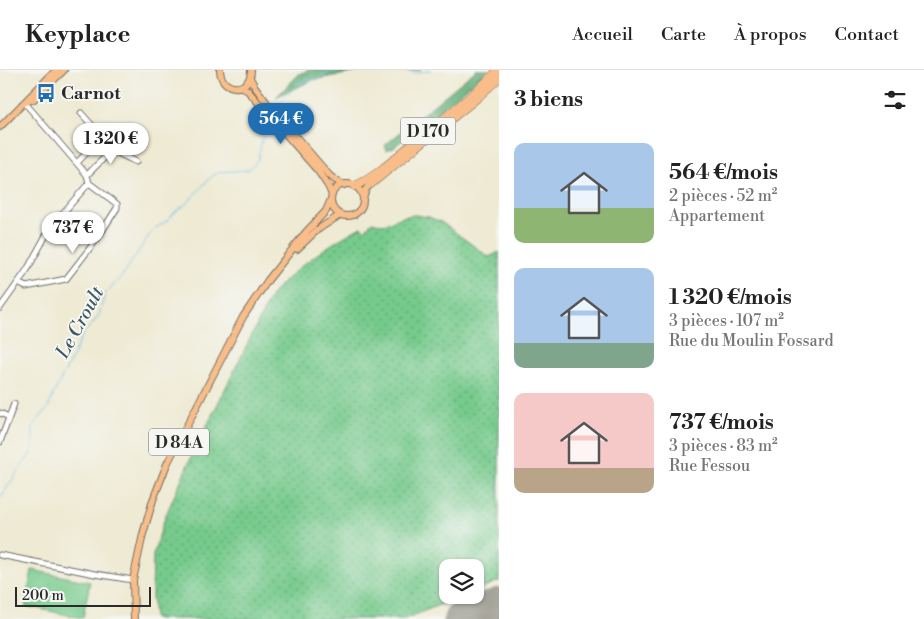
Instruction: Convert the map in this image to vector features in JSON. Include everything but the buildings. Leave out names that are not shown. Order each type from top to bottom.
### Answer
[{"type":"highway","name":"D 170","points":[[354,186],[380,170],[456,108],[498,70]]},
{"type":"highway","name":"D 170","points":[[371,184],[476,99],[499,78]]},
{"type":"main road","points":[[0,127],[56,70]]},
{"type":"main road","points":[[25,103],[34,100],[64,70]]},
{"type":"main road","points":[[220,70],[220,76],[226,85],[235,88],[247,83],[251,70]]},
{"type":"main road","points":[[242,86],[318,171],[328,186],[334,208],[340,214],[350,216],[358,211],[363,198],[361,193],[354,186],[344,184],[329,175],[267,103],[254,87],[250,78]]},
{"type":"main road","points":[[332,197],[336,188],[344,184]]},
{"type":"main road","name":"D 170","points":[[363,198],[366,189],[371,184]]},
{"type":"main road","name":"D 84A","points":[[134,619],[133,580],[137,560],[152,500],[168,464],[243,317],[268,280],[306,232],[326,211],[332,197]]},
{"type":"main road","name":"D 84A","points":[[283,262],[318,230],[340,214]]},
{"type":"main road","name":"D 84A","points":[[133,603],[137,560]]},
{"type":"street","points":[[0,308],[18,283],[50,228],[89,183],[87,175],[25,103]]},
{"type":"street","points":[[81,113],[98,132],[100,138],[110,143],[116,141],[128,127]]},
{"type":"street","points":[[77,163],[100,138]]},
{"type":"street","points":[[87,175],[112,150],[136,162]]},
{"type":"street","points":[[18,283],[26,287],[66,280],[97,239],[117,208],[117,204],[89,183]]},
{"type":"street","points":[[0,442],[14,404]]},
{"type":"street","points":[[0,413],[9,417]]},
{"type":"street","points":[[0,555],[133,580]]},
{"type":"green space","points":[[308,70],[421,70],[363,71],[313,80],[276,97],[299,74]]},
{"type":"green space","points":[[476,70],[489,70],[394,147],[386,150],[385,145]]},
{"type":"green space","points":[[416,215],[429,217],[441,222],[489,257],[499,252],[499,581],[484,587],[484,559],[439,559],[439,604],[442,604],[405,619],[154,619],[152,597],[153,555],[165,517],[188,464],[272,294],[281,284],[314,257],[337,241],[361,227],[365,230],[372,222],[385,223]]},
{"type":"green space","points":[[32,570],[90,582],[83,618],[25,606]]},
{"type":"waterway","name":"Le Croult","points":[[279,106],[298,84],[336,70]]},
{"type":"waterway","name":"Le Croult","points":[[378,70],[399,70],[416,73],[431,70]]},
{"type":"waterway","name":"Le Croult","points":[[0,498],[31,453],[33,426],[48,408],[83,333],[99,315],[105,294],[122,276],[150,234],[186,204],[211,177],[219,172],[247,170],[252,167],[258,159],[262,139],[272,125]]},
{"type":"taxiway","points":[[486,619],[499,604]]},
{"type":"runway","points":[[459,619],[499,603]]},
{"type":"place","name":"Carnot","points":[[46,93]]}]
